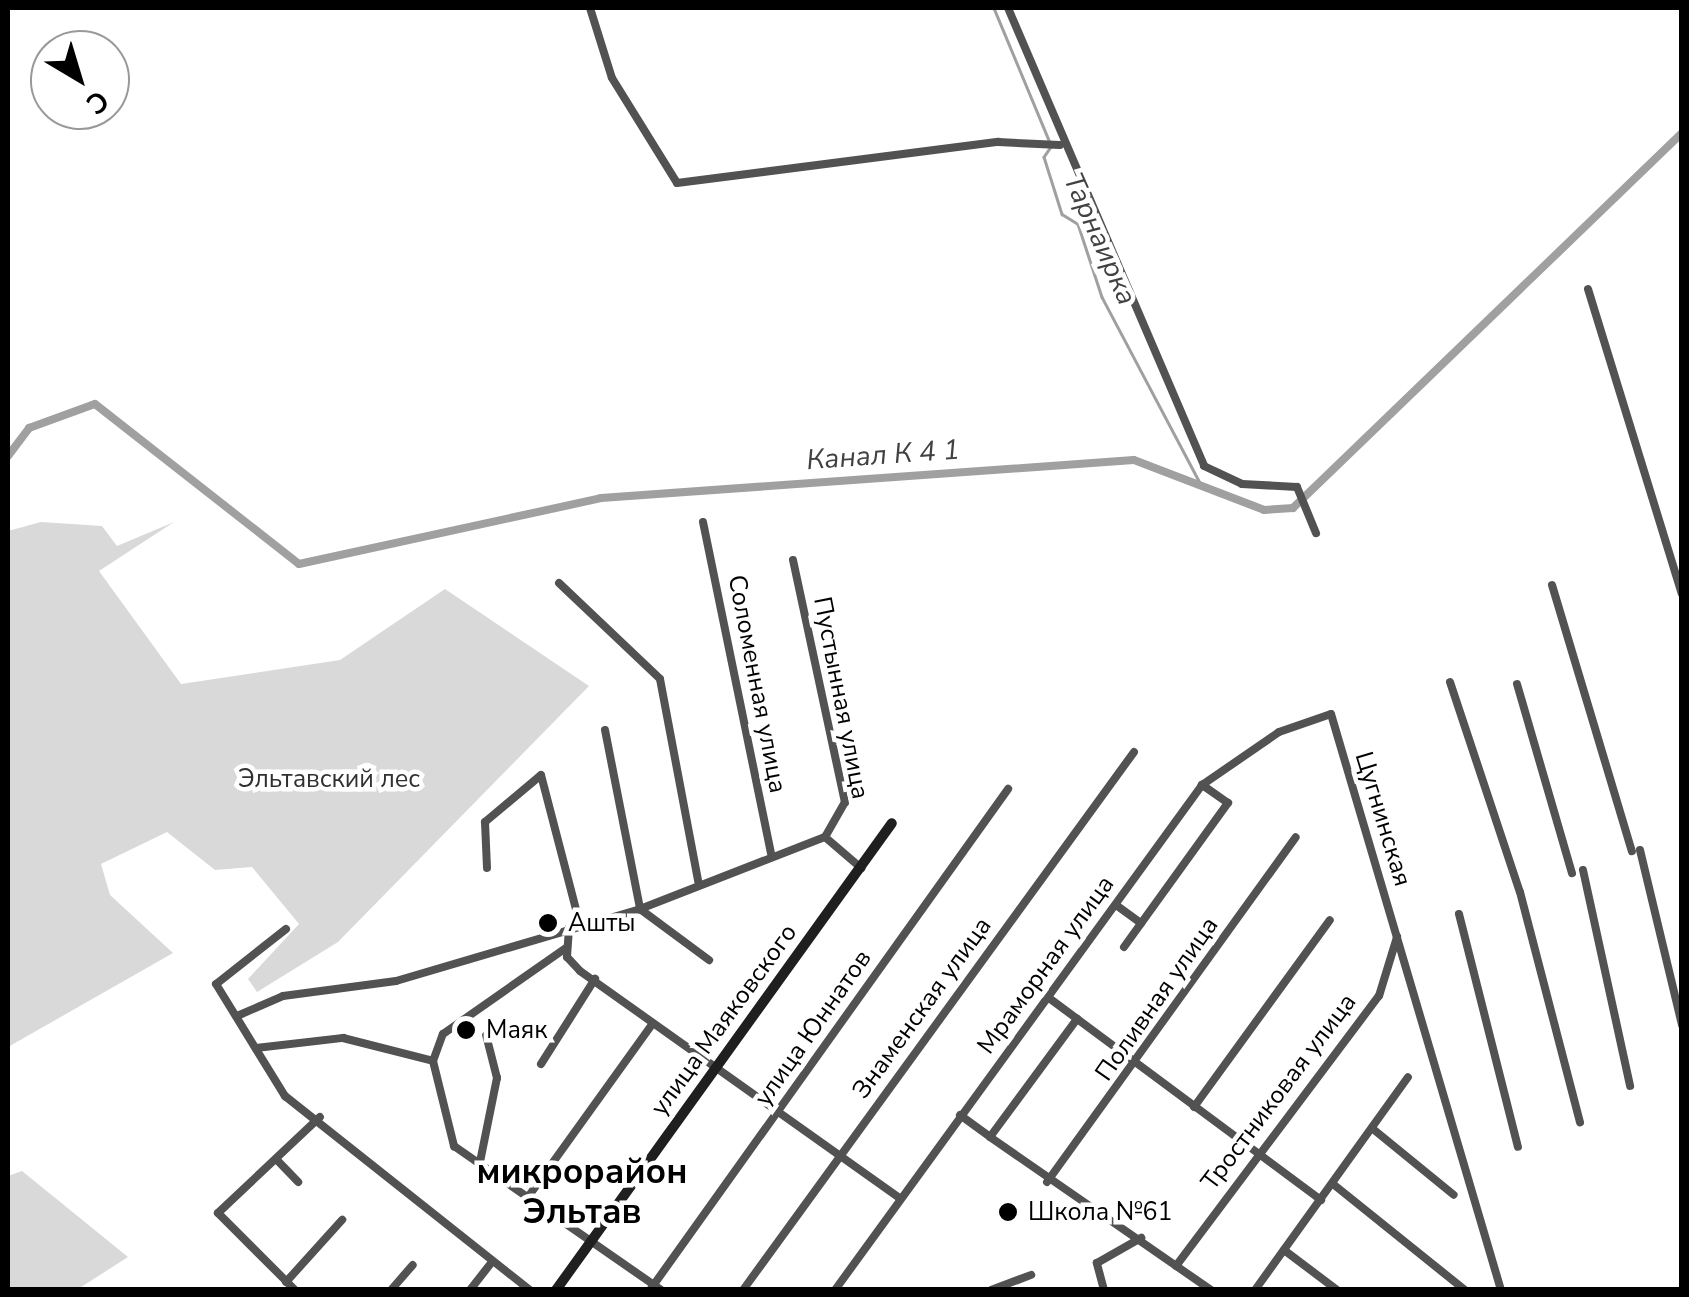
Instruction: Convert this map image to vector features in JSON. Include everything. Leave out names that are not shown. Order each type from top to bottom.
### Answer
[{"type":"street","points":[[590,8],[612,78],[676,183],[998,142],[1060,145]]},
{"type":"street","points":[[1008,8],[1045,78],[1060,145],[1204,466],[1242,484],[1297,488],[1316,533]]},
{"type":"street","points":[[1588,289],[1682,594]]},
{"type":"street","name":"Соломенная улица","points":[[704,522],[770,854]]},
{"type":"street","name":"Пустынная улица","points":[[793,560],[846,802],[825,837]]},
{"type":"street","points":[[238,1016],[284,996],[396,982],[693,892],[698,881],[660,679],[559,583]]},
{"type":"street","points":[[1552,585],[1636,851],[1682,1026]]},
{"type":"street","points":[[1450,682],[1520,892],[1580,1122]]},
{"type":"street","points":[[1517,684],[1572,873]]},
{"type":"street","name":"Мраморная улица","points":[[834,1290],[1202,785],[1279,732],[1331,714]]},
{"type":"street","name":"Цугнинская","points":[[1331,714],[1501,1290]]},
{"type":"street","points":[[605,730],[640,909],[709,960]]},
{"type":"street","name":"Знаменская улица","points":[[743,1290],[1134,752]]},
{"type":"street","points":[[487,868],[485,822],[541,775],[580,925]]},
{"type":"street","points":[[1124,947],[1228,803],[1202,785]]},
{"type":"street","name":"улица Юннатов","points":[[655,1288],[1008,789]]},
{"type":"street","name":"улица Маяковского","points":[[556,1290],[713,1067],[892,824]]},
{"type":"street","points":[[698,881],[825,837],[861,868]]},
{"type":"street","name":"Поливная улица","points":[[1047,1182],[1136,1064],[1296,837]]},
{"type":"street","points":[[1583,870],[1630,1086]]},
{"type":"street","points":[[1116,906],[1141,923]]},
{"type":"street","points":[[1459,914],[1518,1147]]},
{"type":"street","points":[[1194,1107],[1330,920]]},
{"type":"street","points":[[570,928],[566,948],[443,1034],[433,1061],[447,1137],[655,1288]]},
{"type":"street","points":[[286,929],[216,984],[286,1096],[320,1117],[530,1290]]},
{"type":"street","name":"Тростниковая улица","points":[[1176,1266],[1256,1152],[1378,996],[1398,936]]},
{"type":"street","points":[[566,948],[594,979],[900,1198]]},
{"type":"street","points":[[541,1064],[594,979]]},
{"type":"street","points":[[1048,998],[1321,1200]]},
{"type":"street","points":[[990,1137],[1077,1020]]},
{"type":"street","points":[[528,1197],[654,1023]]},
{"type":"street","points":[[480,1162],[497,1078],[486,1035]]},
{"type":"street","points":[[256,1048],[343,1038],[433,1061]]},
{"type":"street","points":[[1255,1290],[1408,1077]]},
{"type":"street","points":[[960,1115],[1047,1182],[1141,1238],[1211,1290]]},
{"type":"street","points":[[294,1290],[218,1217],[320,1117]]},
{"type":"street","points":[[1373,1129],[1454,1195]]},
{"type":"street","points":[[276,1160],[298,1182]]},
{"type":"street","points":[[1333,1184],[1465,1290]]},
{"type":"street","points":[[286,1282],[342,1220]]},
{"type":"street","points":[[1104,1290],[1097,1263],[1141,1238]]},
{"type":"street","points":[[1284,1250],[1338,1290]]},
{"type":"street","points":[[470,1290],[492,1262]]},
{"type":"street","points":[[391,1290],[413,1265]]},
{"type":"street","points":[[991,1290],[1031,1275]]},
{"type":"green space","name":"Эльтавский лес","points":[[41,522],[102,526],[117,546],[174,522],[99,571],[181,684],[340,660],[445,589],[589,686],[338,942],[257,992],[248,979],[299,924],[252,867],[215,870],[167,832],[101,864],[110,895],[173,953],[8,1047],[8,531]]},
{"type":"green space","points":[[22,1171],[128,1257],[78,1289],[8,1289],[8,1176]]},
{"type":"waterway","name":"Тарнаирка","points":[[994,8],[1049,140]]},
{"type":"waterway","name":"Канал К 4 1","points":[[8,456],[29,428],[95,404],[299,564],[601,498],[1134,460],[1264,510],[1293,508],[1682,133]]},
{"type":"waterway","name":"Тарнаирка","points":[[1051,147],[1044,157],[1062,214],[1078,224],[1102,297],[1200,483]]},
{"type":"place","name":"Ашты","points":[[548,923]]},
{"type":"place","name":"Маяк","points":[[466,1030]]},
{"type":"place","name":"Школа №61","points":[[1008,1212]]},
{"type":"district","name":"микрорайон Эльтав","points":[[582,1192]]}]
